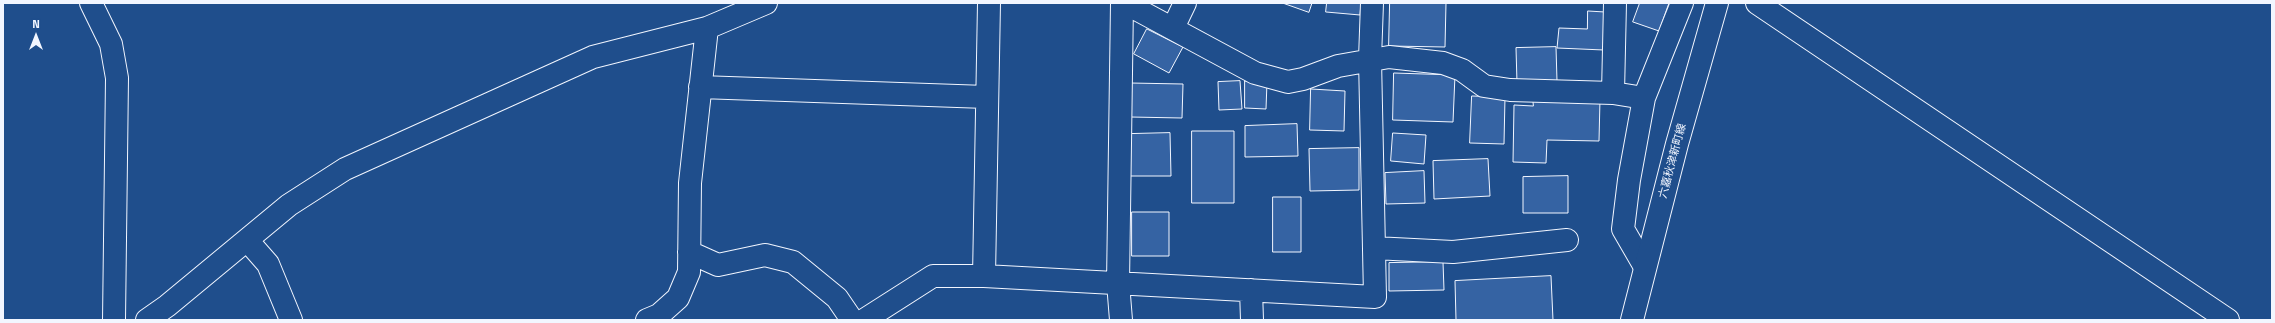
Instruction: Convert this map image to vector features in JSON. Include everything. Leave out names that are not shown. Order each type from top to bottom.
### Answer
[{"type":"street","points":[[91,3],[111,44],[117,78],[114,320]]},
{"type":"street","points":[[147,320],[289,205],[345,169],[593,57],[707,28],[737,9],[766,3]]},
{"type":"street","points":[[984,276],[986,97],[989,3]]},
{"type":"street","points":[[1121,320],[1118,283],[1123,3],[1173,28],[1255,73],[1288,82],[1303,80],[1338,66],[1370,59],[1389,57],[1443,63],[1462,70],[1484,86],[1510,90],[1613,93],[1644,98]]},
{"type":"street","points":[[1173,28],[1185,3]]},
{"type":"street","points":[[864,320],[933,276],[984,276],[1375,297],[1370,59],[1372,3]]},
{"type":"street","points":[[1613,93],[1615,3]]},
{"type":"street","points":[[1645,267],[1623,229],[1629,180],[1644,98],[1682,3]]},
{"type":"street","name":"六嘉秋津新町線","points":[[1632,320],[1717,3]]},
{"type":"street","points":[[1757,3],[2228,320]]},
{"type":"street","points":[[647,320],[659,315],[678,298],[689,272],[690,184],[707,28]]},
{"type":"street","points":[[700,87],[986,97]]},
{"type":"street","points":[[247,240],[268,264],[291,320]]},
{"type":"street","points":[[1374,248],[1453,252],[1567,240]]},
{"type":"street","points":[[689,252],[718,264],[764,255],[793,262],[837,298],[852,320]]},
{"type":"street","points":[[1251,290],[1252,320]]},
{"type":"building","points":[[1283,3],[1312,3],[1309,12]]},
{"type":"building","points":[[1327,3],[1361,3],[1360,15],[1326,12]]},
{"type":"building","points":[[1390,3],[1446,3],[1445,47],[1389,46]]},
{"type":"building","points":[[1640,3],[1669,3],[1659,31],[1633,22]]},
{"type":"building","points":[[1588,11],[1605,12],[1604,50],[1557,48],[1559,28],[1587,29]]},
{"type":"building","points":[[1147,29],[1183,47],[1169,73],[1134,54]]},
{"type":"building","points":[[1556,47],[1557,81],[1517,83],[1516,48]]},
{"type":"building","points":[[1394,73],[1455,75],[1453,122],[1393,120]]},
{"type":"building","points":[[1240,81],[1242,109],[1219,110],[1218,82]]},
{"type":"building","points":[[1245,81],[1267,82],[1266,109],[1245,108]]},
{"type":"building","points":[[1130,83],[1183,84],[1182,118],[1130,117]]},
{"type":"building","points":[[1311,89],[1345,91],[1344,131],[1310,130]]},
{"type":"building","points":[[1472,96],[1505,97],[1504,144],[1470,143]]},
{"type":"building","points":[[1533,98],[1600,99],[1599,141],[1547,140],[1546,163],[1513,162],[1514,105],[1533,106]]},
{"type":"building","points":[[1297,124],[1298,156],[1245,157],[1245,126]]},
{"type":"building","points":[[1192,131],[1234,131],[1234,203],[1192,203]]},
{"type":"building","points":[[1170,133],[1171,176],[1130,176],[1130,134]]},
{"type":"building","points":[[1393,133],[1426,135],[1424,164],[1391,161]]},
{"type":"building","points":[[1359,148],[1359,190],[1310,191],[1309,149]]},
{"type":"building","points":[[1488,159],[1490,196],[1434,199],[1433,161]]},
{"type":"building","points":[[1424,171],[1425,203],[1386,204],[1385,173]]},
{"type":"building","points":[[1568,176],[1568,213],[1523,213],[1523,177]]},
{"type":"building","points":[[1273,197],[1301,197],[1301,252],[1273,252]]},
{"type":"building","points":[[1132,212],[1169,212],[1169,256],[1132,256]]},
{"type":"building","points":[[1443,262],[1444,290],[1389,291],[1389,263]]},
{"type":"building","points":[[1551,276],[1553,320],[1456,320],[1455,281]]}]
